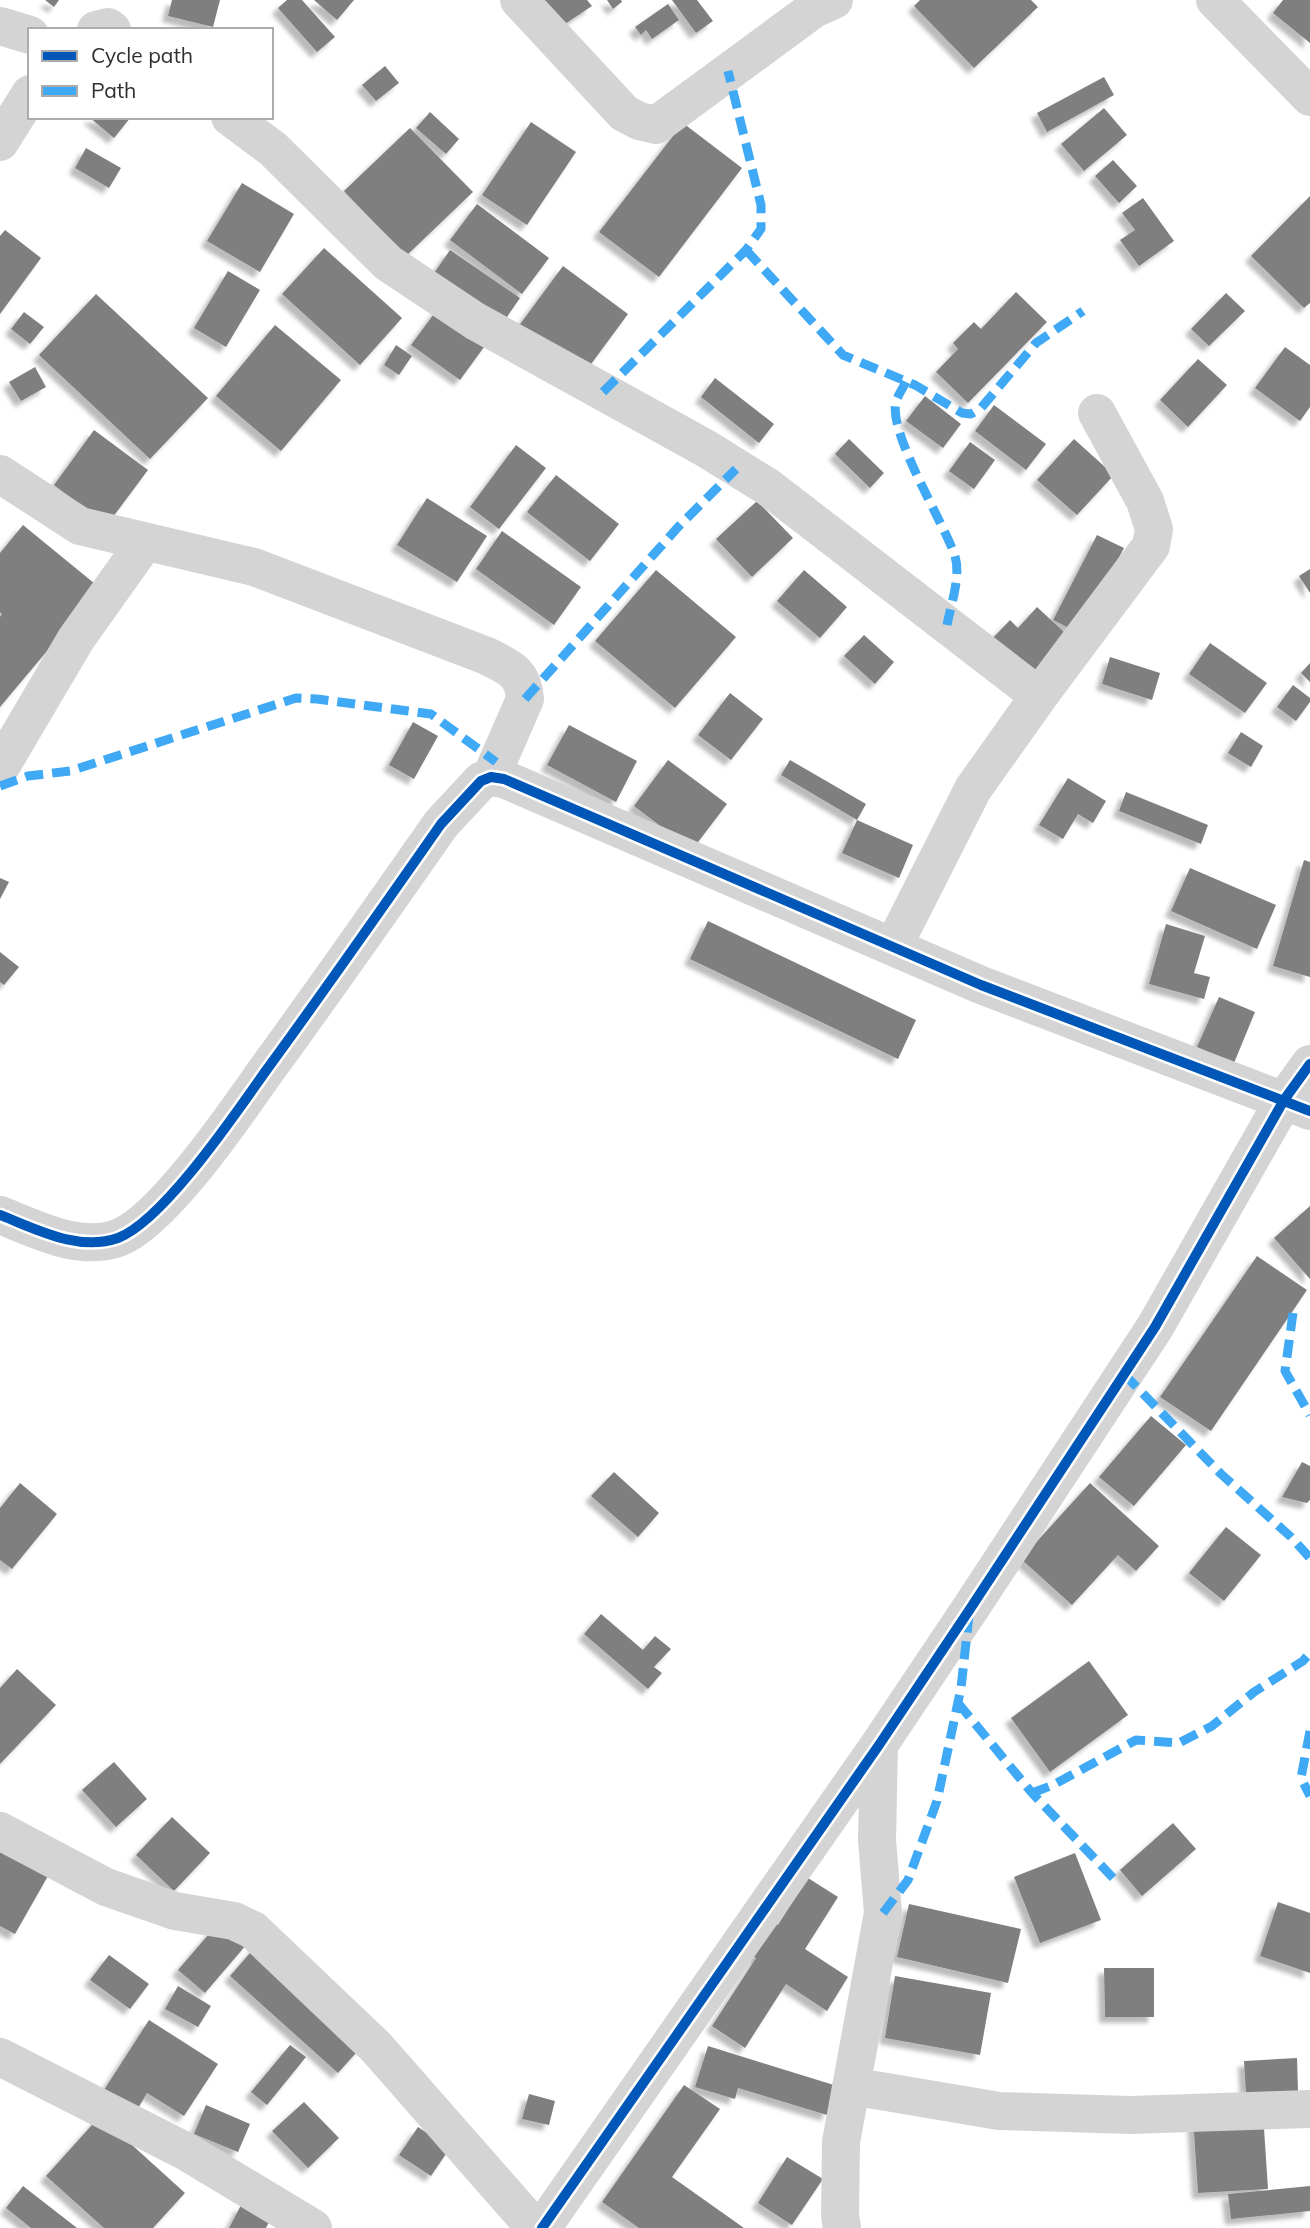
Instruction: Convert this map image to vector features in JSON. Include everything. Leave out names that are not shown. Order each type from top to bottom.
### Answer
[{"type":"street","points":[[519,0],[624,113],[639,121],[656,125],[814,9],[834,0]]},
{"type":"street","points":[[1215,0],[1310,97]]},
{"type":"street","points":[[0,26],[28,34]]},
{"type":"street","points":[[0,142],[28,97]]},
{"type":"street","points":[[233,119],[273,149],[388,263],[475,321],[705,448],[768,487],[1039,696]]},
{"type":"street","points":[[893,947],[973,789],[1151,547],[1154,529],[1145,500],[1097,413]]},
{"type":"street","points":[[0,474],[80,526],[254,567],[487,656],[517,673],[524,688],[525,699],[491,777]]},
{"type":"street","points":[[0,768],[76,639],[145,542]]},
{"type":"street","points":[[0,1215],[64,1240],[90,1241],[118,1238],[151,1216],[215,1142],[441,824],[481,781],[491,777],[504,779],[981,985],[1297,1105]]},
{"type":"street","points":[[542,2228],[880,1745],[1155,1327],[1297,1105],[1310,1064]]},
{"type":"street","points":[[842,2228],[841,2142],[883,1913],[877,1840],[880,1745]]},
{"type":"street","points":[[0,1831],[106,1887],[175,1911],[234,1921],[253,1930],[376,2047],[535,2228]]},
{"type":"street","points":[[0,2057],[184,2151],[313,2228]]},
{"type":"street","points":[[851,2085],[999,2111],[1131,2115],[1310,2109]]},
{"type":"building","points":[[45,0],[59,0],[54,7]]},
{"type":"building","points":[[172,0],[220,0],[213,27],[168,16]]},
{"type":"building","points":[[287,0],[302,0],[335,37],[317,52],[278,8]]},
{"type":"building","points":[[314,0],[354,0],[337,20]]},
{"type":"building","points":[[541,0],[587,0],[592,6],[559,28]]},
{"type":"building","points":[[607,0],[621,0],[622,2],[613,9]]},
{"type":"building","points":[[672,0],[697,0],[713,21],[696,33]]},
{"type":"building","points":[[920,0],[1031,0],[1038,7],[974,68],[914,6]]},
{"type":"building","points":[[1283,0],[1310,0],[1310,43],[1273,13]]},
{"type":"building","points":[[668,4],[679,20],[652,39],[646,30],[641,35],[635,27]]},
{"type":"building","points":[[385,66],[399,83],[376,101],[362,85]]},
{"type":"building","points":[[1104,77],[1114,95],[1047,132],[1037,113]]},
{"type":"building","points":[[1104,108],[1127,135],[1084,171],[1061,144]]},
{"type":"building","points":[[430,112],[459,139],[446,154],[416,128]]},
{"type":"building","points":[[91,119],[129,119],[114,138]]},
{"type":"building","points":[[531,122],[576,152],[527,225],[482,195]]},
{"type":"building","points":[[683,123],[742,168],[659,277],[599,232]]},
{"type":"building","points":[[410,128],[473,192],[406,256],[344,191]]},
{"type":"building","points":[[86,148],[121,168],[109,188],[75,168]]},
{"type":"building","points":[[1113,160],[1137,186],[1119,203],[1095,176]]},
{"type":"building","points":[[242,183],[294,214],[260,272],[207,241]]},
{"type":"building","points":[[1310,196],[1310,303],[1304,308],[1251,256]]},
{"type":"building","points":[[1143,198],[1174,241],[1139,266],[1120,240],[1135,230],[1122,213]]},
{"type":"building","points":[[477,204],[549,258],[522,294],[450,240]]},
{"type":"building","points":[[5,230],[41,258],[0,314],[0,236]]},
{"type":"building","points":[[324,248],[402,318],[360,365],[282,294]]},
{"type":"building","points":[[450,250],[520,298],[502,324],[432,276]]},
{"type":"building","points":[[563,266],[628,314],[583,375],[518,327]]},
{"type":"building","points":[[228,271],[260,290],[226,347],[194,328]]},
{"type":"building","points":[[1016,292],[1047,322],[968,403],[936,372],[958,349],[953,343],[974,322],[981,329]]},
{"type":"building","points":[[1226,293],[1245,311],[1209,346],[1191,329]]},
{"type":"building","points":[[96,294],[208,398],[150,459],[39,355]]},
{"type":"building","points":[[439,307],[487,343],[460,380],[411,345]]},
{"type":"building","points":[[24,312],[44,327],[30,344],[11,329]]},
{"type":"building","points":[[275,325],[341,380],[281,451],[216,396]]},
{"type":"building","points":[[396,345],[412,356],[399,375],[384,365]]},
{"type":"building","points":[[1285,347],[1310,365],[1310,407],[1300,421],[1255,388]]},
{"type":"building","points":[[1198,359],[1227,385],[1188,427],[1160,400]]},
{"type":"building","points":[[35,367],[46,387],[21,401],[9,382]]},
{"type":"building","points":[[715,378],[774,424],[759,443],[701,397]]},
{"type":"building","points":[[925,396],[961,424],[943,448],[906,421]]},
{"type":"building","points":[[994,405],[1046,444],[1026,470],[975,431]]},
{"type":"building","points":[[94,430],[148,470],[107,525],[54,485]]},
{"type":"building","points":[[849,439],[884,473],[870,488],[835,454]]},
{"type":"building","points":[[1074,439],[1114,475],[1077,515],[1037,480]]},
{"type":"building","points":[[970,442],[995,460],[974,489],[949,471]]},
{"type":"building","points":[[516,445],[546,468],[499,529],[470,507]]},
{"type":"building","points":[[556,475],[619,524],[590,561],[527,512]]},
{"type":"building","points":[[427,498],[487,536],[457,582],[397,545]]},
{"type":"building","points":[[757,501],[793,538],[752,577],[716,539]]},
{"type":"building","points":[[23,525],[100,588],[0,707],[0,553]]},
{"type":"building","points":[[502,531],[581,587],[554,625],[476,569]]},
{"type":"building","points":[[1097,535],[1124,548],[1079,633],[1053,620]]},
{"type":"building","points":[[1310,569],[1310,593],[1299,576]]},
{"type":"building","points":[[656,570],[736,637],[675,708],[595,641]]},
{"type":"building","points":[[804,570],[847,607],[820,638],[777,601]]},
{"type":"building","points":[[1037,607],[1076,643],[1038,685],[990,641],[1010,620],[1018,628]]},
{"type":"building","points":[[864,635],[894,662],[875,684],[844,656]]},
{"type":"building","points":[[1210,643],[1267,683],[1245,713],[1189,674]]},
{"type":"building","points":[[1110,657],[1160,673],[1152,700],[1102,684]]},
{"type":"building","points":[[1310,663],[1310,682],[1301,673]]},
{"type":"building","points":[[1293,685],[1310,698],[1296,721],[1277,707]]},
{"type":"building","points":[[730,693],[763,719],[731,760],[698,735]]},
{"type":"building","points":[[413,722],[438,736],[414,779],[389,765]]},
{"type":"building","points":[[569,725],[637,761],[616,802],[547,765]]},
{"type":"building","points":[[1241,732],[1263,746],[1251,767],[1228,753]]},
{"type":"building","points":[[668,760],[727,804],[692,850],[634,806]]},
{"type":"building","points":[[790,760],[866,804],[857,820],[781,775]]},
{"type":"building","points":[[1068,778],[1106,801],[1093,823],[1078,814],[1063,839],[1039,825]]},
{"type":"building","points":[[1126,792],[1208,825],[1201,844],[1119,811]]},
{"type":"building","points":[[857,820],[913,845],[899,878],[842,853]]},
{"type":"building","points":[[1304,860],[1310,862],[1310,977],[1273,966]]},
{"type":"building","points":[[1190,868],[1276,905],[1257,949],[1171,911]]},
{"type":"building","points":[[0,878],[9,882],[0,899]]},
{"type":"building","points":[[708,921],[916,1020],[898,1059],[690,959]]},
{"type":"building","points":[[1166,924],[1205,936],[1194,973],[1210,977],[1204,999],[1149,984]]},
{"type":"building","points":[[0,952],[19,967],[4,985],[0,982]]},
{"type":"building","points":[[1219,997],[1255,1012],[1234,1063],[1197,1047]]},
{"type":"building","points":[[1310,1206],[1310,1279],[1274,1238]]},
{"type":"building","points":[[1257,1256],[1307,1290],[1211,1431],[1160,1397]]},
{"type":"building","points":[[1151,1416],[1186,1445],[1134,1506],[1099,1477]]},
{"type":"building","points":[[1302,1462],[1310,1466],[1310,1500],[1307,1503],[1282,1497]]},
{"type":"building","points":[[614,1472],[659,1513],[638,1537],[591,1496]]},
{"type":"building","points":[[20,1483],[57,1514],[12,1569],[0,1560],[0,1508]]},
{"type":"building","points":[[1090,1483],[1159,1546],[1136,1571],[1118,1555],[1072,1605],[1021,1559]]},
{"type":"building","points":[[1226,1527],[1261,1555],[1224,1601],[1189,1573]]},
{"type":"building","points":[[601,1614],[643,1650],[655,1636],[671,1649],[654,1667],[662,1673],[648,1689],[584,1634]]},
{"type":"building","points":[[1089,1661],[1128,1715],[1050,1772],[1011,1718]]},
{"type":"building","points":[[17,1669],[56,1705],[0,1764],[0,1688]]},
{"type":"building","points":[[114,1762],[147,1799],[116,1827],[82,1790]]},
{"type":"building","points":[[172,1817],[210,1853],[174,1891],[136,1855]]},
{"type":"building","points":[[1173,1823],[1196,1849],[1142,1896],[1120,1870]]},
{"type":"building","points":[[0,1850],[48,1876],[15,1934],[0,1926]]},
{"type":"building","points":[[1075,1853],[1101,1920],[1040,1943],[1014,1877]]},
{"type":"building","points":[[808,1878],[838,1897],[805,1949],[848,1977],[827,2011],[786,1984],[745,2048],[712,2026],[756,1958],[744,1950],[766,1917],[778,1925]]},
{"type":"building","points":[[1278,1902],[1310,1913],[1310,1973],[1260,1956]]},
{"type":"building","points":[[909,1904],[1021,1929],[1008,1983],[897,1957]]},
{"type":"building","points":[[220,1921],[247,1944],[205,1993],[178,1970]]},
{"type":"building","points":[[256,1946],[364,2044],[338,2073],[230,1976]]},
{"type":"building","points":[[109,1955],[149,1984],[130,2009],[90,1980]]},
{"type":"building","points":[[1104,1968],[1154,1968],[1154,2017],[1105,2017]]},
{"type":"building","points":[[895,1976],[991,1993],[980,2055],[885,2038]]},
{"type":"building","points":[[178,1986],[211,2006],[198,2027],[165,2009]]},
{"type":"building","points":[[149,2020],[218,2064],[184,2116],[147,2093],[137,2110],[104,2090]]},
{"type":"building","points":[[290,2045],[306,2057],[267,2105],[251,2092]]},
{"type":"building","points":[[708,2046],[837,2086],[827,2115],[738,2088],[735,2099],[695,2087]]},
{"type":"building","points":[[1297,2058],[1298,2091],[1246,2094],[1244,2061]]},
{"type":"building","points":[[684,2085],[720,2109],[672,2177],[744,2228],[639,2228],[602,2202]]},
{"type":"building","points":[[529,2094],[555,2101],[549,2125],[522,2119]]},
{"type":"building","points":[[304,2102],[339,2138],[308,2168],[272,2131]]},
{"type":"building","points":[[206,2105],[250,2124],[238,2152],[194,2134]]},
{"type":"building","points":[[1263,2113],[1268,2189],[1198,2193],[1193,2117]]},
{"type":"building","points":[[100,2116],[185,2193],[153,2228],[104,2228],[46,2176]]},
{"type":"building","points":[[418,2127],[450,2148],[431,2176],[399,2155]]},
{"type":"building","points":[[787,2157],[823,2179],[792,2225],[758,2203]]},
{"type":"building","points":[[23,2186],[77,2228],[31,2228],[6,2208]]},
{"type":"building","points":[[1310,2186],[1310,2211],[1231,2219],[1228,2194]]},
{"type":"building","points":[[241,2205],[270,2220],[266,2228],[229,2228]]},
{"type":"marked path","points":[[603,392],[746,250],[761,229],[761,205],[728,71]]},
{"type":"marked path","points":[[746,250],[843,355],[915,385],[962,413],[971,414],[981,408],[1036,343],[1083,311]]},
{"type":"marked path","points":[[906,382],[896,402],[900,434],[957,564],[947,625]]},
{"type":"marked path","points":[[525,699],[679,526],[736,469]]},
{"type":"marked path","points":[[0,786],[28,776],[70,771],[296,698],[431,714],[496,762]]},
{"type":"marked path","points":[[1293,1313],[1285,1371],[1310,1415]]},
{"type":"marked path","points":[[1124,1374],[1221,1474],[1291,1537],[1310,1558]]},
{"type":"marked path","points":[[883,1913],[908,1880],[937,1801],[961,1688],[969,1616]]},
{"type":"marked path","points":[[1032,1793],[1053,1785],[1136,1740],[1179,1743],[1212,1726],[1254,1692],[1303,1661],[1310,1653]]},
{"type":"marked path","points":[[958,1703],[1032,1793],[1115,1880]]},
{"type":"marked path","points":[[1310,1731],[1301,1778],[1310,1796]]},
{"type":"cycle path","points":[[0,1215],[73,1241],[103,1242],[118,1238],[136,1228],[156,1211],[218,1138],[441,824],[481,781],[491,777],[504,779],[981,985],[1310,1111]]},
{"type":"cycle path","points":[[542,2228],[879,1745],[970,1609],[1155,1327],[1284,1100],[1310,1064]]}]
